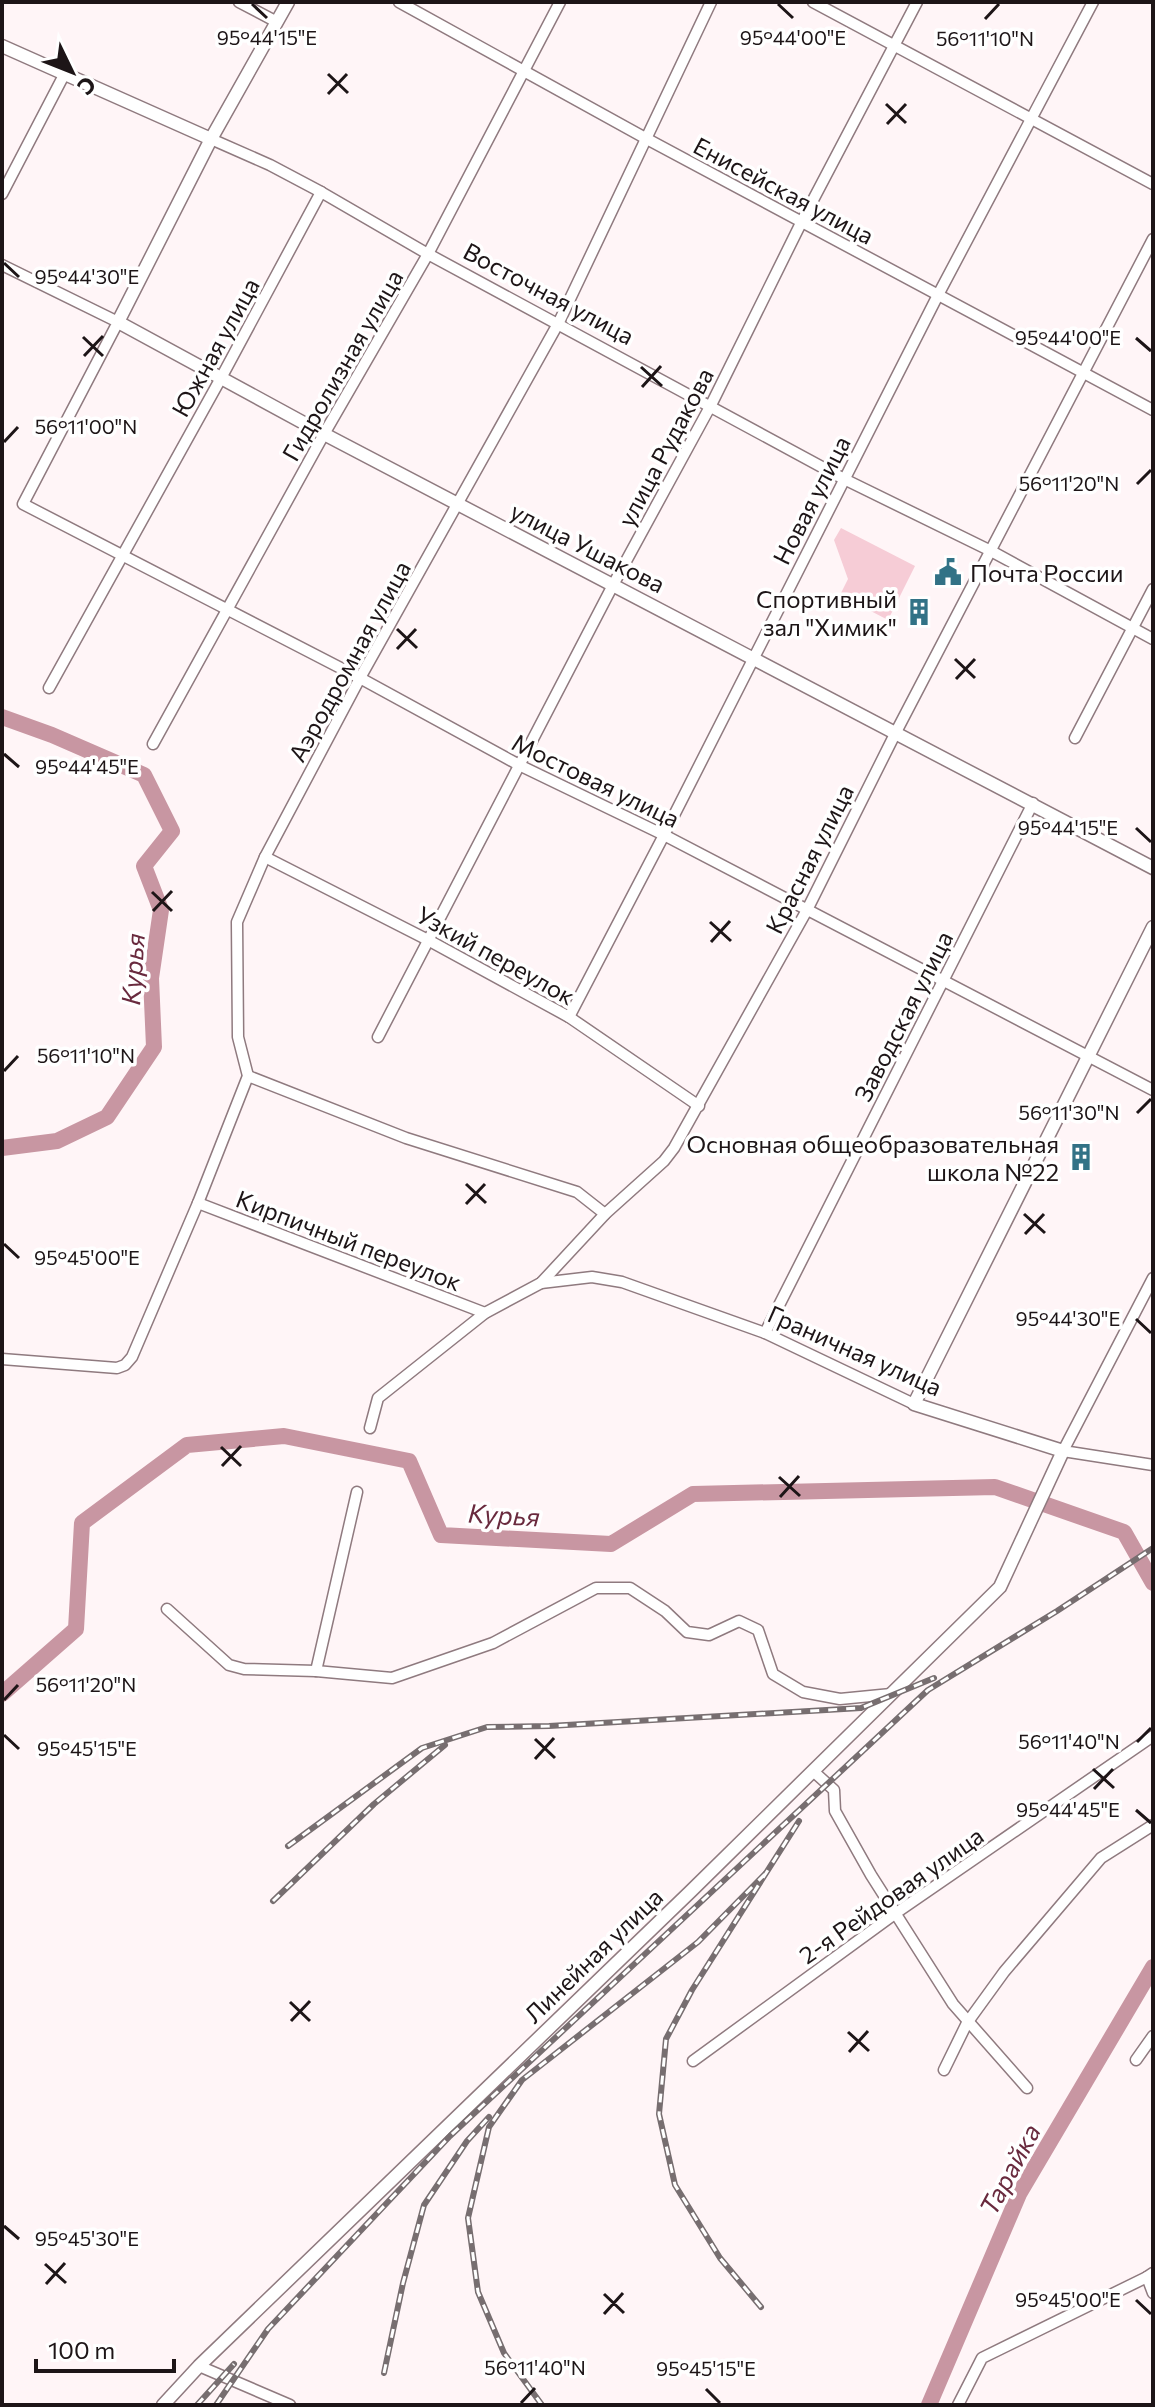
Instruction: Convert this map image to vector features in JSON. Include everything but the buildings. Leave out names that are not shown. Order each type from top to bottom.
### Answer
[{"type":"street","points":[[239,2],[277,22]]},
{"type":"street","points":[[118,322],[211,139],[288,2]]},
{"type":"street","name":"Енисейская улица","points":[[399,2],[647,139],[1153,410]]},
{"type":"street","name":"Гидролизная улица","points":[[153,744],[324,434],[428,254],[560,2]]},
{"type":"street","name":"Аэродромная улица","points":[[248,1076],[238,1037],[237,922],[265,857],[360,678],[559,322],[711,2]]},
{"type":"street","points":[[813,2],[1153,184]]},
{"type":"street","name":"улица Рудакова","points":[[378,1037],[613,585],[711,405],[802,221],[917,2]]},
{"type":"street","name":"Новая улица","points":[[569,1017],[938,295],[1093,2]]},
{"type":"street","name":"Восточная улица","points":[[2,46],[270,165],[844,479],[991,551],[1153,639]]},
{"type":"street","points":[[2,194],[65,73]]},
{"type":"street","name":"Южная улица","points":[[49,688],[321,192]]},
{"type":"street","name":"Красная улица","points":[[370,1428],[378,1398],[485,1313],[541,1283],[605,1214],[664,1161],[674,1148],[807,910],[896,732],[1153,239]]},
{"type":"street","name":"улица Ушакова","points":[[2,265],[118,322],[324,434],[1153,868]]},
{"type":"street","name":"Мостовая улица","points":[[118,322],[23,504],[360,678],[521,766],[664,835],[1153,1090]]},
{"type":"street","points":[[1075,738],[1153,589]]},
{"type":"street","name":"Заводская улица","points":[[765,1333],[1033,803]]},
{"type":"street","name":"Узкий переулок","points":[[265,857],[428,940],[569,1017],[699,1106]]},
{"type":"street","points":[[914,1404],[1153,927]]},
{"type":"street","points":[[2,1359],[108,1368],[125,1365],[132,1357],[248,1076],[406,1138],[577,1192],[605,1214]]},
{"type":"street","name":"Кирпичный переулок","points":[[198,1203],[485,1313]]},
{"type":"street","name":"Граничная улица","points":[[541,1283],[607,1278],[765,1333],[914,1404],[1063,1451],[1153,1465]]},
{"type":"street","points":[[1063,1451],[1153,1278]]},
{"type":"street","name":"Линейная улица","points":[[163,2405],[199,2366],[1000,1587],[1063,1451]]},
{"type":"street","points":[[316,1671],[357,1492]]},
{"type":"street","points":[[167,1609],[229,1665],[244,1669],[392,1678],[493,1643],[596,1588],[630,1588],[665,1611],[687,1632],[709,1635],[739,1621],[758,1630],[773,1674],[803,1692],[840,1699],[891,1694]]},
{"type":"street","name":"2-я Рейдовая улица","points":[[693,2061],[896,1913],[1153,1736]]},
{"type":"street","points":[[813,1771],[834,1790],[835,1811],[871,1875],[953,2004],[1027,2088]]},
{"type":"street","points":[[944,2070],[967,2023],[1004,1972],[1101,1858],[1153,1825]]},
{"type":"street","points":[[1136,2060],[1153,2036]]},
{"type":"street","points":[[958,2405],[982,2358],[1150,2275],[1153,2293]]},
{"type":"street","points":[[199,2366],[290,2405]]},
{"type":"shaded area","points":[[841,528],[915,566],[888,620],[840,595],[848,579],[834,540]]},
{"type":"waterway","name":"Курья","points":[[2,717],[144,775],[172,831],[144,866],[161,910],[151,978],[154,1047],[107,1117],[57,1141],[2,1148]]},
{"type":"waterway","name":"Курья","points":[[2,1694],[76,1629],[82,1523],[187,1445],[284,1436],[409,1461],[441,1535],[611,1544],[693,1494],[995,1487],[1124,1532],[1153,1583]]},
{"type":"waterway","name":"Тарайка","points":[[929,2405],[1019,2194],[1153,1967]]},
{"type":"railway","points":[[216,2405],[268,2329],[450,2136],[928,1690],[1153,1548]]},
{"type":"railway","points":[[288,1846],[422,1748],[487,1727],[861,1708],[934,1678]]},
{"type":"railway","points":[[273,1901],[374,1804],[445,1745]]},
{"type":"railway","points":[[761,2307],[720,2258],[675,2185],[659,2114],[666,2039],[692,1990],[799,1821]]},
{"type":"railway","points":[[542,2405],[504,2353],[478,2292],[468,2218],[489,2127],[522,2080],[698,1942],[765,1874]]},
{"type":"railway","points":[[384,2373],[424,2205],[467,2141],[489,2117]]},
{"type":"railway","points":[[197,2405],[234,2364]]},
{"type":"place","name":"Почта России","points":[[948,572]]},
{"type":"place","name":"Спортивный зал \"Химик\"","points":[[919,612]]},
{"type":"place","name":"Основная общеобразовательная школа №22","points":[[1081,1157]]}]
